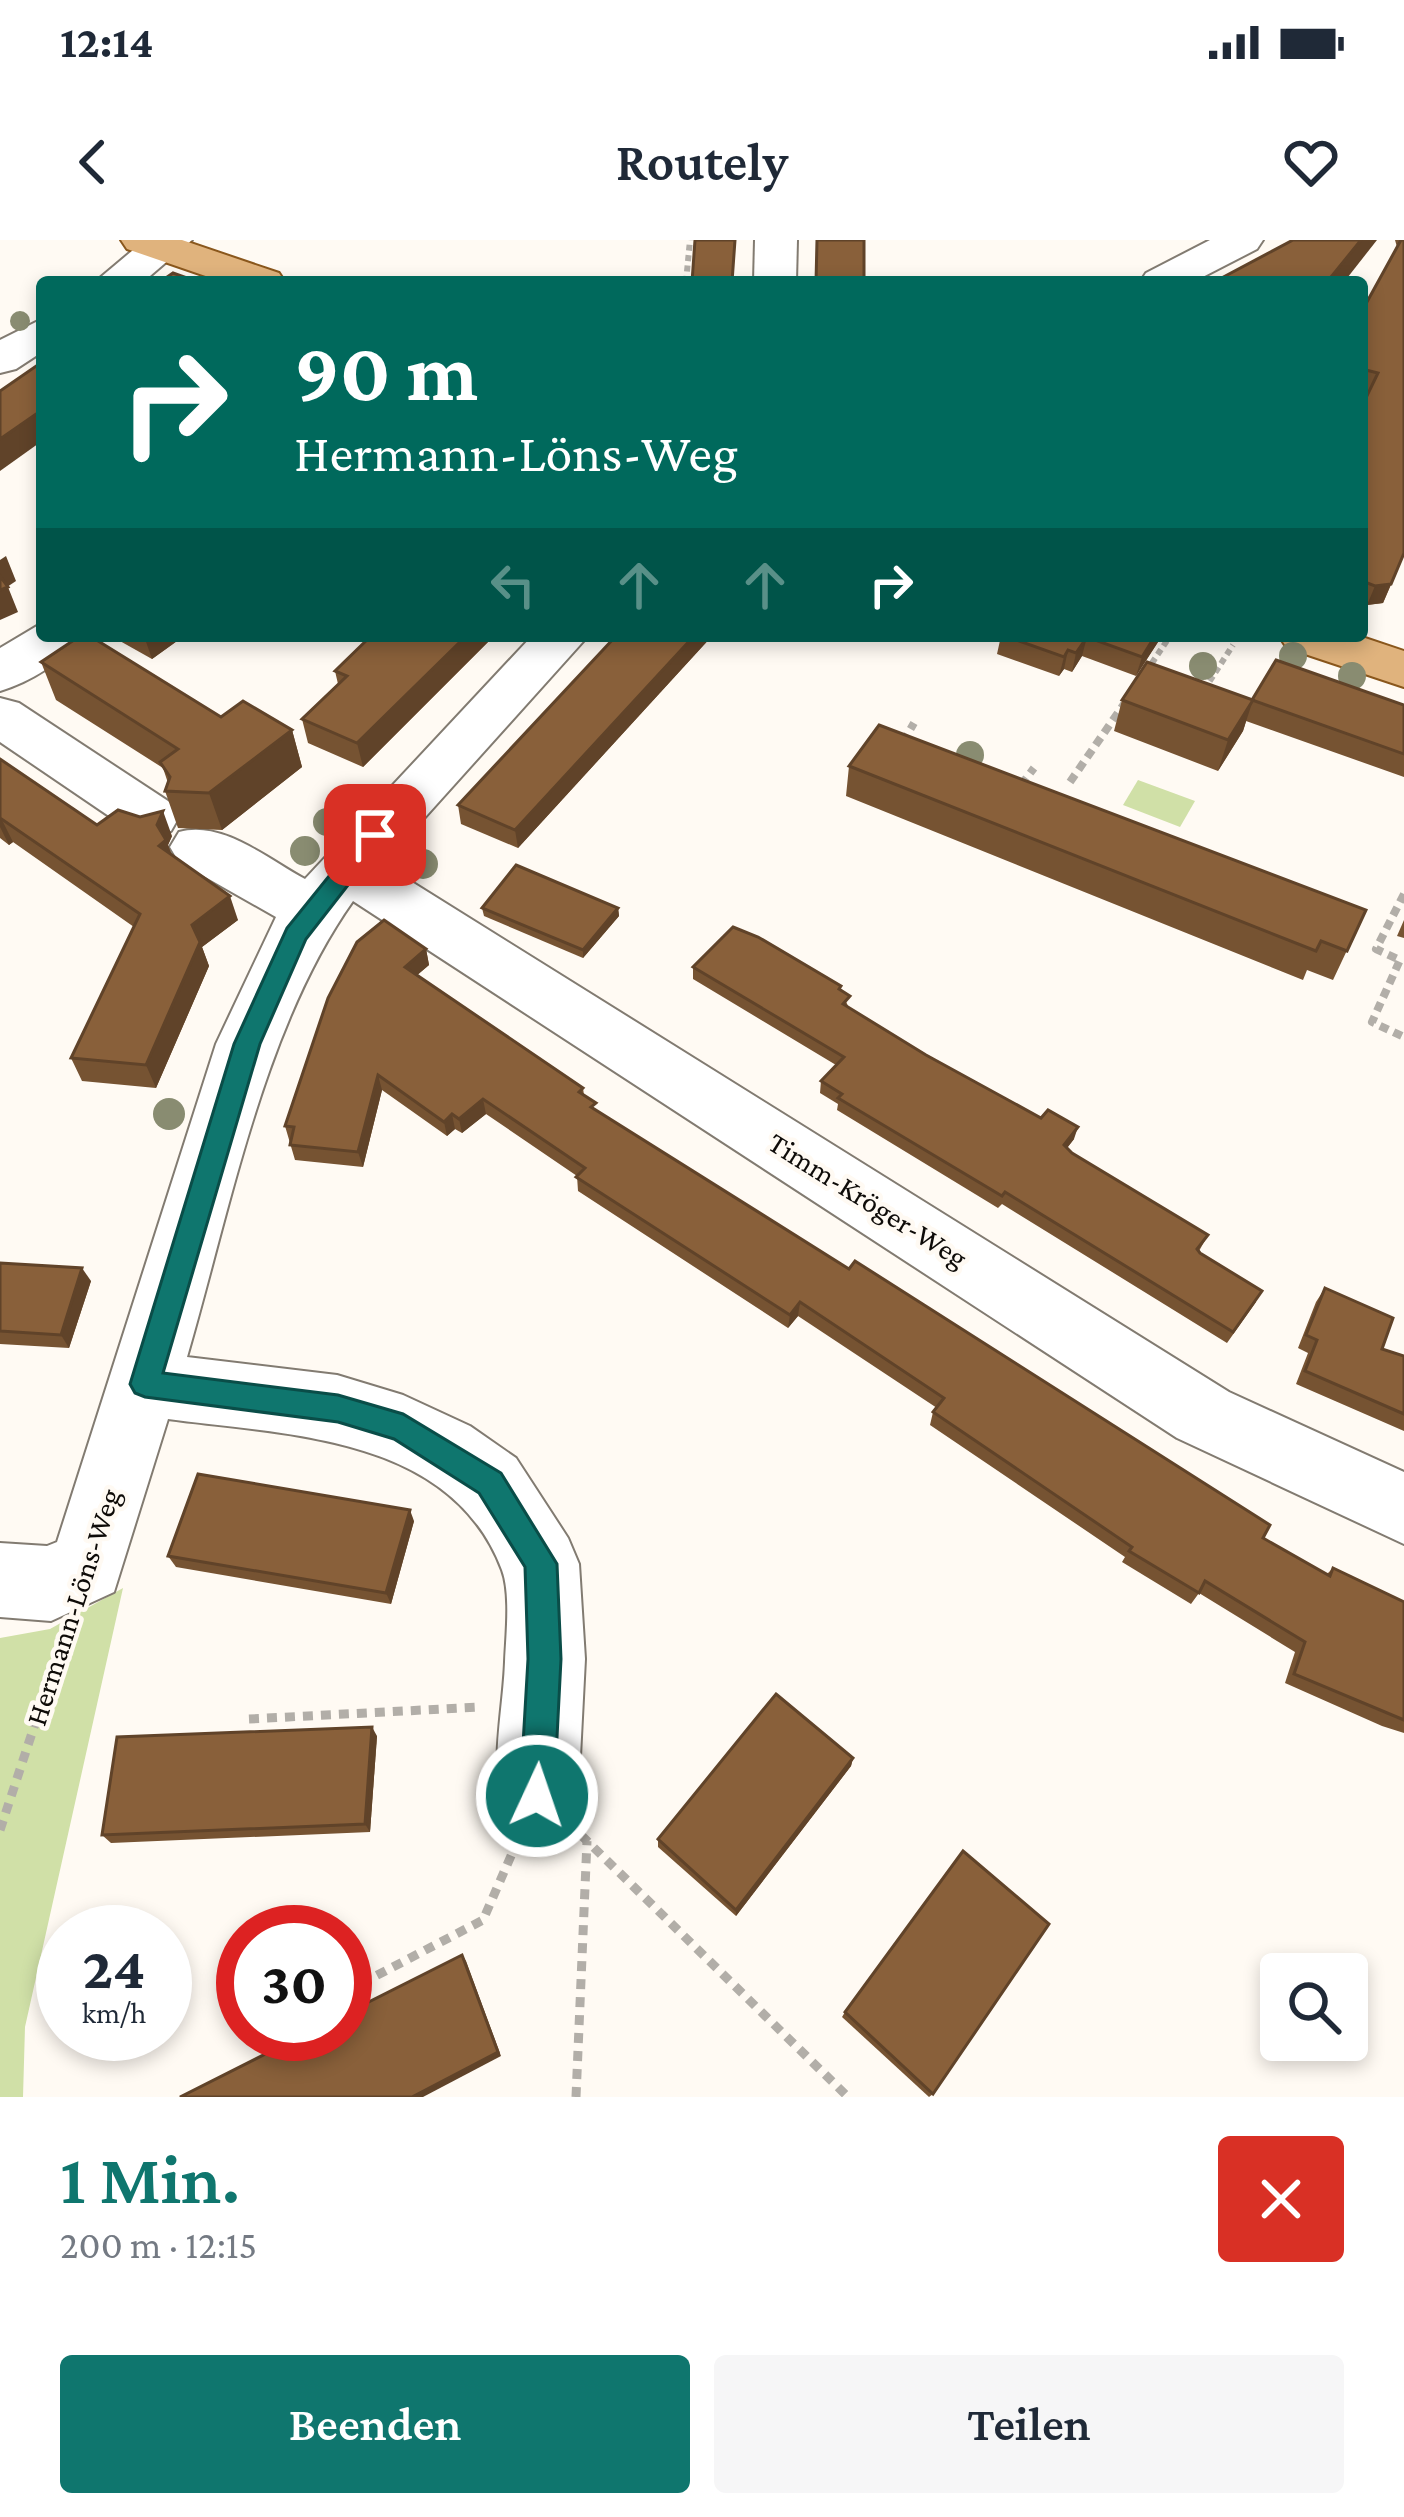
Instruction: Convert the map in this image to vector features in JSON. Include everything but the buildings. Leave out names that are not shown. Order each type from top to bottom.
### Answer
[{"type":"main road","points":[[158,242],[248,276]]},
{"type":"main road","points":[[1322,642],[1404,670]]},
{"type":"street","points":[[775,276],[776,240]]},
{"type":"street","points":[[1173,276],[1242,240]]},
{"type":"street","points":[[122,276],[158,242]]},
{"type":"street","points":[[0,360],[36,336]]},
{"type":"street","points":[[0,673],[46,642]]},
{"type":"street","name":"Hermann-Löns-Weg","points":[[87,1566],[247,1044],[328,889],[556,642]]},
{"type":"street","points":[[0,716],[151,817]]},
{"type":"street","name":"Timm-Kröger-Weg","points":[[199,847],[328,889],[1203,1415],[1404,1509]]},
{"type":"street","points":[[145,1384],[338,1408],[403,1428],[490,1483],[541,1564],[542,1704],[562,1818]]},
{"type":"street","points":[[0,1580],[51,1584],[87,1566]]},
{"type":"path","points":[[687,276],[690,240]]},
{"type":"path","points":[[1145,673],[1166,642]]},
{"type":"path","points":[[1201,695],[1232,645]]},
{"type":"path","points":[[1070,782],[1132,691]]},
{"type":"path","points":[[897,752],[914,723]]},
{"type":"path","points":[[1020,787],[1034,768]]},
{"type":"path","points":[[1404,894],[1376,949],[1400,960],[1372,1022],[1404,1037]]},
{"type":"path","name":"Hermann-Löns-Weg","points":[[0,1830],[87,1566]]},
{"type":"path","points":[[249,1719],[542,1704]]},
{"type":"path","points":[[372,1978],[483,1920],[562,1818]]},
{"type":"path","points":[[562,1818],[576,2097]]},
{"type":"path","points":[[562,1818],[848,2097]]},
{"type":"green space","points":[[1138,780],[1195,801],[1180,827],[1123,805]]},
{"type":"green space","points":[[123,1588],[52,1905],[36,1905],[36,1978],[25,2027],[23,2097],[0,2097],[0,1638],[50,1629]]},
{"type":"route","points":[[375,835],[296,935],[247,1044],[145,1384],[338,1408],[403,1428],[490,1483],[541,1564],[545,1659],[537,1796]]}]
